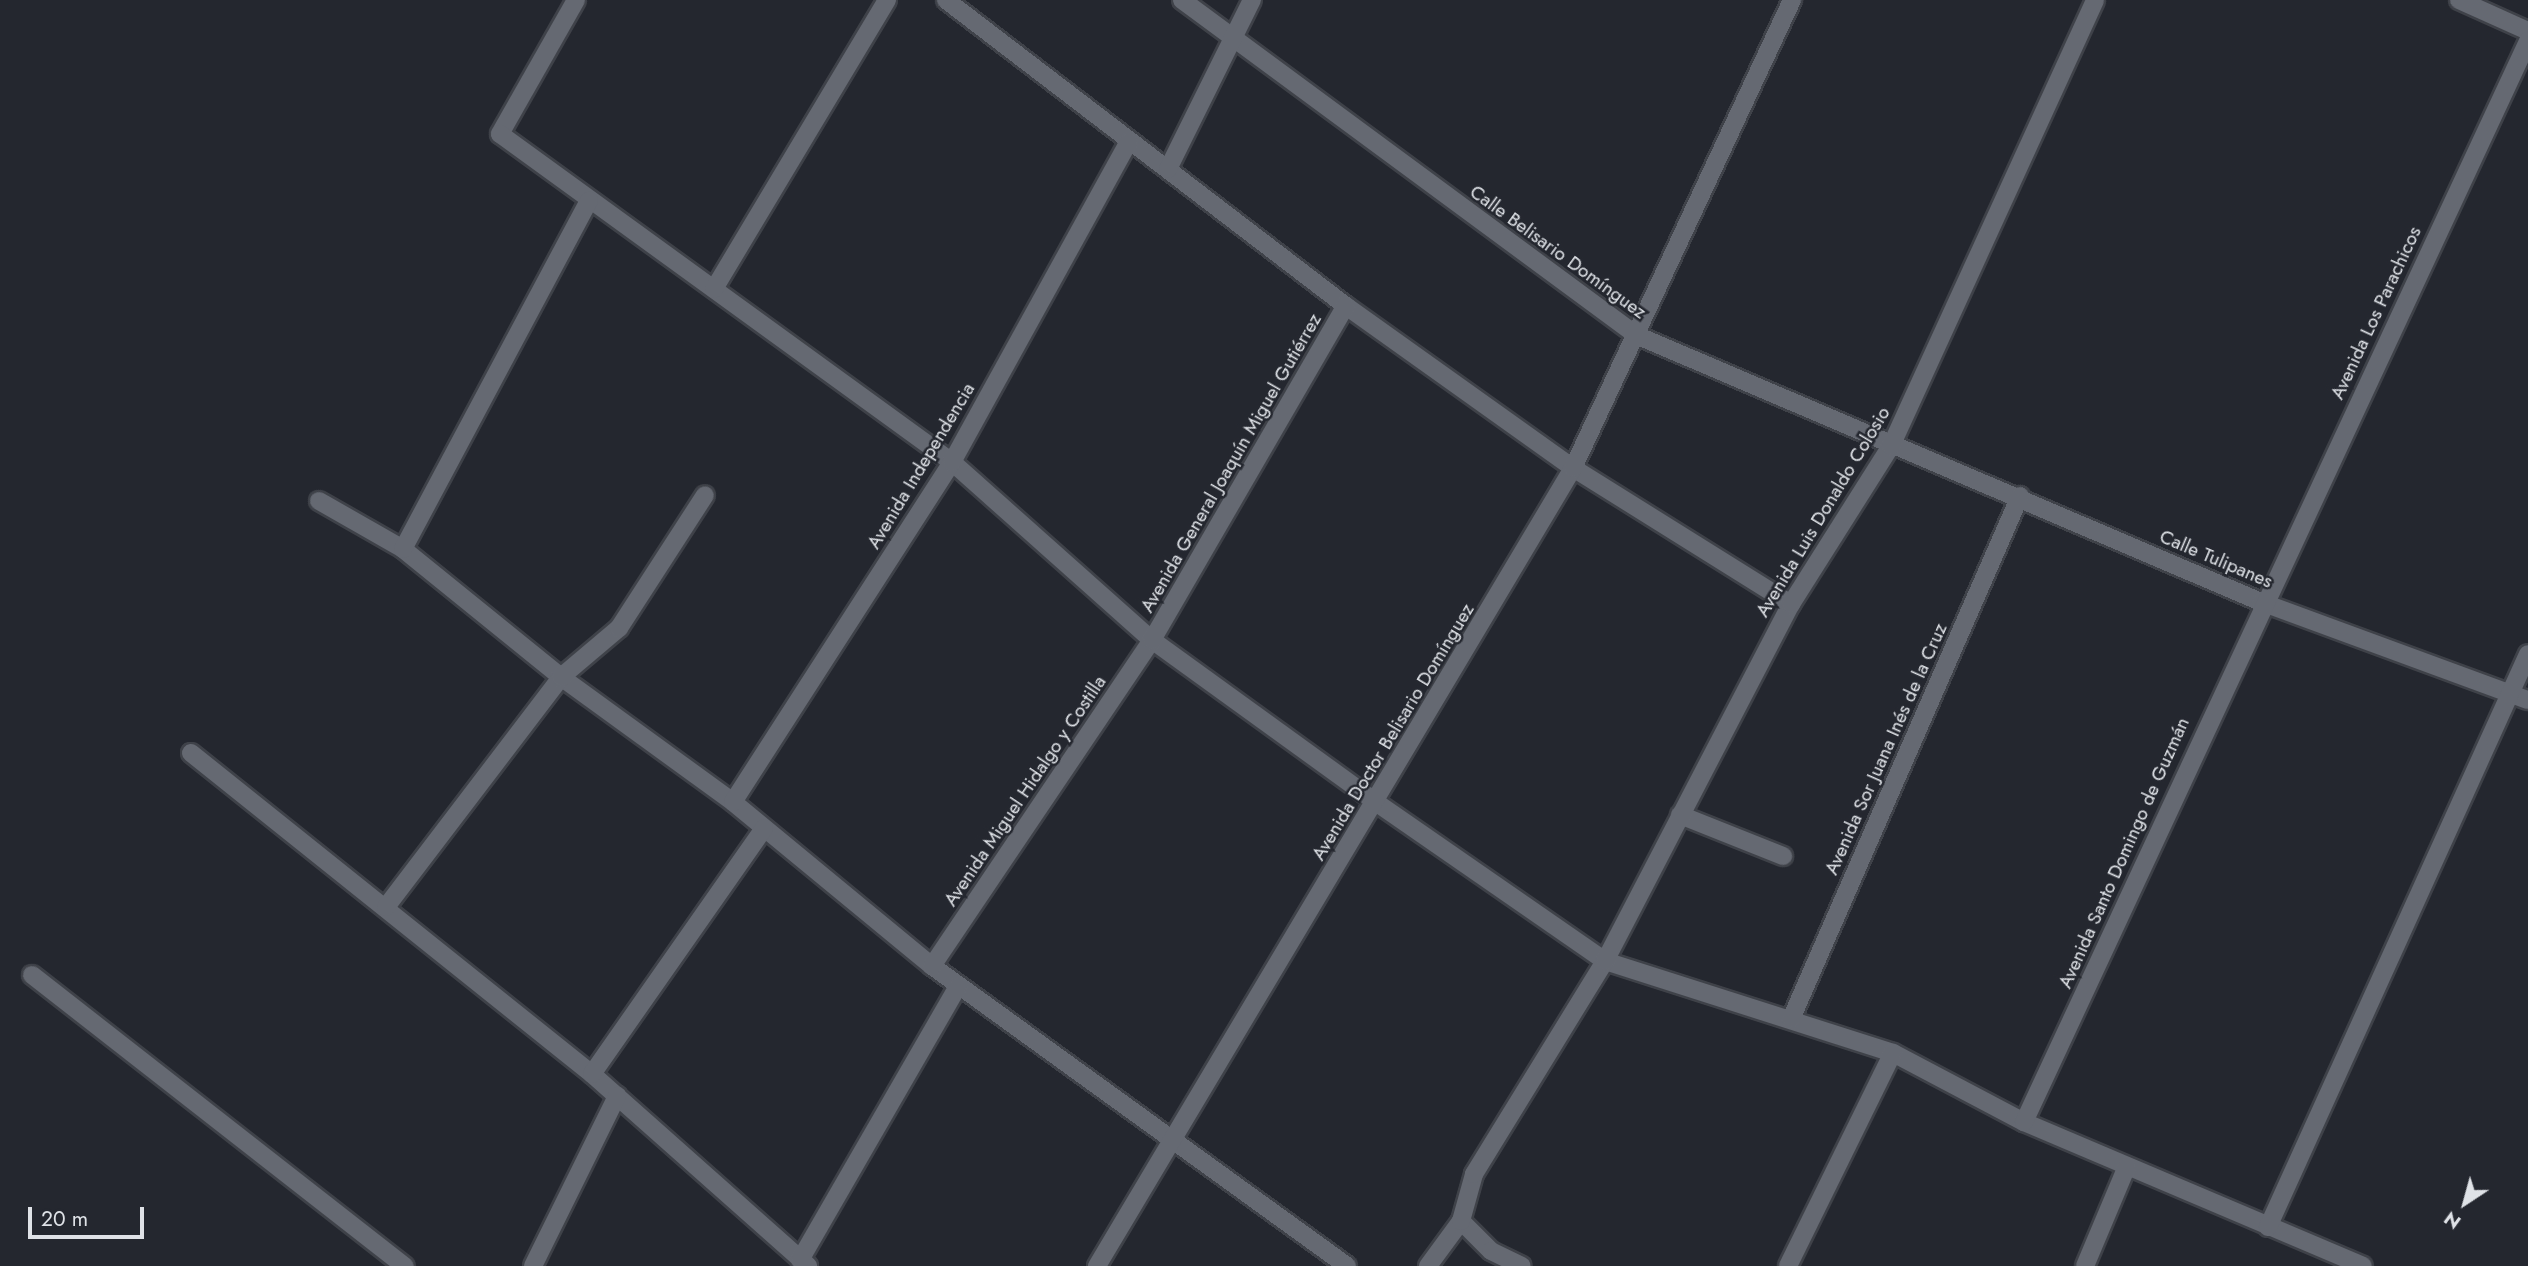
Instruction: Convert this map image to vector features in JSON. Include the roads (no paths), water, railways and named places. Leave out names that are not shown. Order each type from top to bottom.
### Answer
[{"type":"street","points":[[576,0],[500,134],[951,462],[1152,640],[1377,803],[1605,961],[1893,1053],[2024,1122],[2363,1266]]},
{"type":"street","points":[[714,289],[887,0]]},
{"type":"street","points":[[946,0],[1346,306],[1573,468],[1791,604]]},
{"type":"street","name":"Calle Belisario Domínguez","points":[[1182,0],[1230,40],[1636,335],[1891,446]]},
{"type":"street","points":[[1168,169],[1251,0]]},
{"type":"street","name":"Avenida Doctor Belisario Domínguez","points":[[1097,1266],[1167,1141],[1377,803],[1573,468],[1792,0]]},
{"type":"street","name":"Avenida Luis Donaldo Colosio","points":[[1461,1221],[1474,1174],[1605,961],[1791,604],[1891,446],[2095,0]]},
{"type":"street","points":[[2459,0],[2528,31]]},
{"type":"street","name":"Avenida Los Parachicos","points":[[2261,602],[2528,41]]},
{"type":"street","name":"Avenida Independencia","points":[[733,802],[951,462],[1129,142]]},
{"type":"street","points":[[403,550],[589,200]]},
{"type":"street","name":"Avenida General Joaquín Miguel Gutiérrez","points":[[1152,640],[1346,306]]},
{"type":"street","name":"Calle Tulipanes","points":[[1891,446],[2020,496],[2261,602],[2528,700]]},
{"type":"street","points":[[386,906],[561,677],[619,628],[705,495]]},
{"type":"street","name":"Avenida Sor Juana Inés de la Cruz","points":[[1791,1019],[2020,496]]},
{"type":"street","points":[[319,501],[403,550],[561,677],[733,802],[958,986],[1167,1141],[1347,1266]]},
{"type":"street","name":"Avenida Santo Domingo de Guzmán","points":[[2024,1122],[2261,602]]},
{"type":"street","name":"Avenida Miguel Hidalgo y Costilla","points":[[932,966],[1152,640]]},
{"type":"street","points":[[2268,1227],[2528,654]]},
{"type":"street","points":[[191,752],[592,1074],[804,1263],[958,986]]},
{"type":"street","points":[[1680,816],[1783,856]]},
{"type":"street","points":[[592,1074],[764,828]]},
{"type":"street","points":[[32,975],[405,1266]]},
{"type":"street","points":[[1787,1266],[1893,1053]]},
{"type":"street","points":[[533,1266],[617,1096]]},
{"type":"street","points":[[2085,1266],[2127,1166]]},
{"type":"street","points":[[1428,1266],[1461,1221],[1491,1251],[1522,1266]]}]
